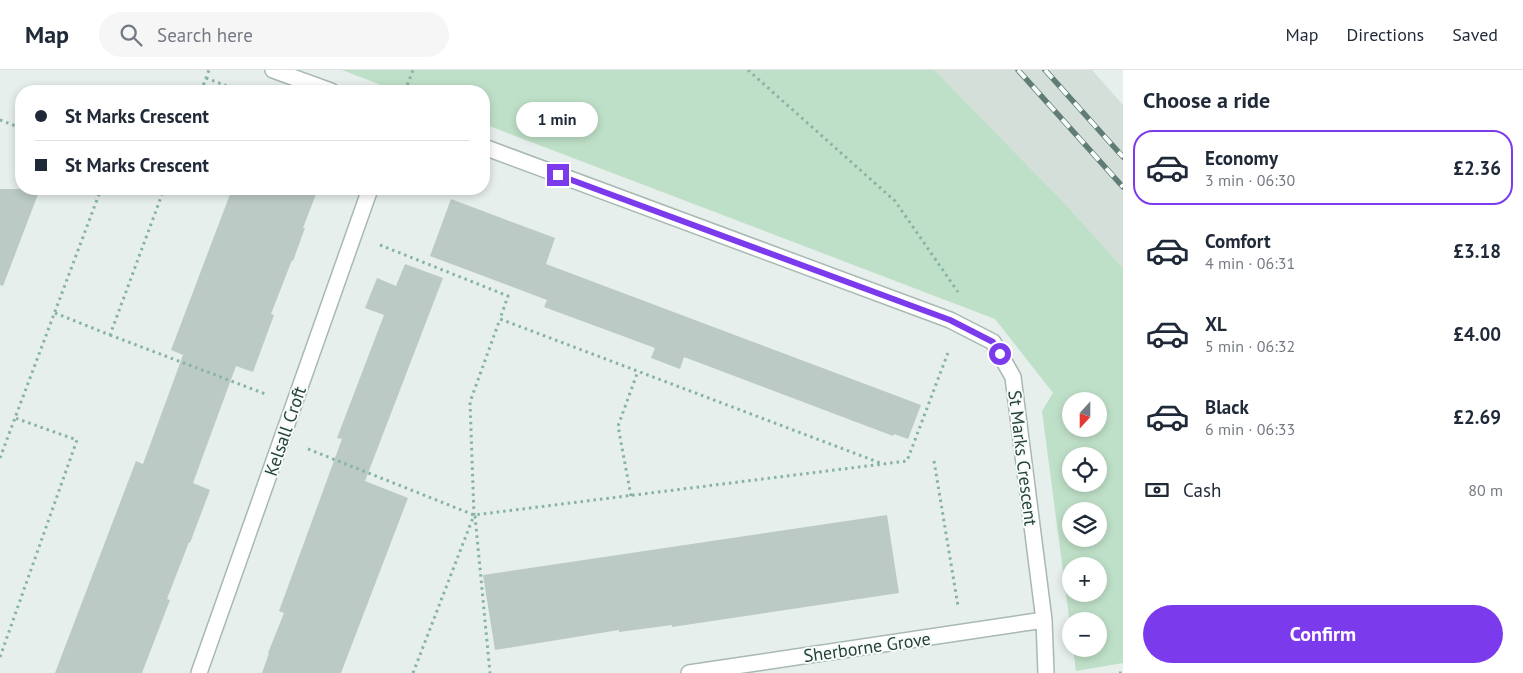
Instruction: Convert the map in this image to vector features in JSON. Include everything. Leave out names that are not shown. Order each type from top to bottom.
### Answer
[{"type":"street","points":[[273,70],[314,85]]},
{"type":"street","name":"St Marks Crescent","points":[[490,149],[959,324],[993,342],[1012,377],[1044,620],[1046,673]]},
{"type":"street","name":"Kelsall Croft","points":[[199,673],[368,195]]},
{"type":"street","name":"Sherborne Grove","points":[[689,673],[1044,620]]},
{"type":"path","points":[[203,85],[209,70]]},
{"type":"path","points":[[407,85],[413,70]]},
{"type":"path","points":[[748,70],[895,201],[960,295]]},
{"type":"path","points":[[206,78],[224,85]]},
{"type":"path","points":[[0,120],[15,126]]},
{"type":"path","points":[[0,458],[98,195]]},
{"type":"path","points":[[110,335],[162,195]]},
{"type":"path","points":[[354,235],[508,296],[470,402],[474,515],[490,673]]},
{"type":"path","points":[[55,313],[272,396]]},
{"type":"path","points":[[500,319],[883,464]]},
{"type":"path","points":[[282,439],[474,515],[907,461],[959,324]]},
{"type":"path","points":[[631,496],[618,426],[638,371]]},
{"type":"path","points":[[0,657],[76,440],[15,418]]},
{"type":"path","points":[[934,461],[963,632]]},
{"type":"path","points":[[413,673],[474,515]]},
{"type":"shaded area","points":[[933,70],[1092,70],[1123,105],[1123,268],[1077,218]]},
{"type":"green space","points":[[342,70],[934,70],[1064,203],[1123,268],[1123,663],[1076,671],[1074,657],[1107,657],[1107,612],[1068,612],[1067,602],[1107,602],[1107,557],[1062,557],[1062,563],[1042,411],[1053,393],[995,319],[490,126],[490,85],[381,85]]},
{"type":"building","points":[[0,189],[15,189],[15,195],[38,195],[3,286],[0,285]]},
{"type":"building","points":[[230,195],[316,195],[293,261],[271,314],[274,315],[253,372],[236,366],[193,483],[210,490],[167,599],[170,600],[142,673],[55,673],[136,461],[143,464],[183,355],[171,350]]},
{"type":"building","points":[[451,199],[555,238],[546,264],[921,405],[908,439],[894,434],[893,436],[684,357],[680,369],[651,358],[655,348],[544,307],[547,300],[430,256]]},
{"type":"building","points":[[405,264],[443,278],[365,481],[408,498],[341,673],[262,673],[284,613],[279,611],[342,439],[337,438],[384,315],[365,308],[377,278],[396,286]]},
{"type":"building","points":[[887,515],[899,593],[672,627],[672,625],[619,632],[619,630],[495,650],[483,575]]},
{"type":"railway","points":[[1018,70],[1123,187]]},
{"type":"railway","points":[[1045,70],[1123,157]]},
{"type":"route","points":[[558,175],[950,320],[993,342],[1000,354]]}]
